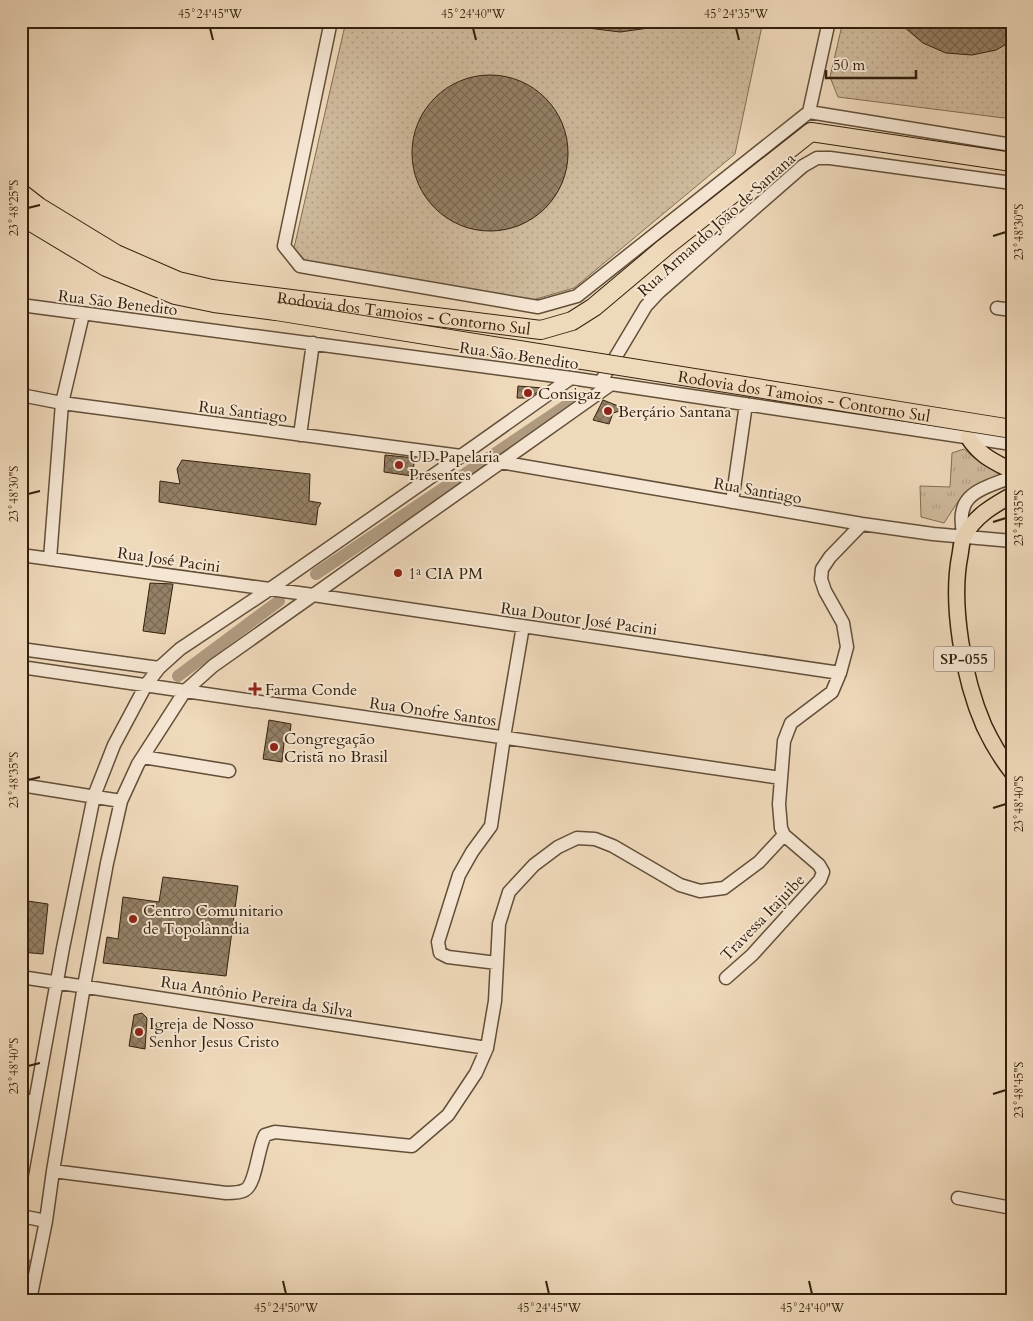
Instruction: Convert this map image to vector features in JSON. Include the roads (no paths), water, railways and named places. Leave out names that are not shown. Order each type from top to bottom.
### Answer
[{"type":"highway","name":"Rodovia dos Tamoios - Contorno Sul","points":[[21,193],[38,207],[116,254],[178,281],[212,289],[541,330],[572,321],[594,307],[664,248],[811,132],[1012,162]]},
{"type":"highway","name":"Rodovia dos Tamoios - Contorno Sul","points":[[21,216],[106,267],[175,295],[214,303],[276,311],[1012,429]]},
{"type":"main road","points":[[968,438],[976,449],[986,457],[1012,471]]},
{"type":"main road","name":"SP-055","points":[[1012,495],[987,510],[976,520],[964,537],[956,573],[956,590],[966,666],[976,704],[1000,756],[1012,772]]},
{"type":"street","points":[[331,21],[284,246],[300,266],[538,307],[577,296],[809,112],[829,21]]},
{"type":"street","points":[[809,112],[1012,145]]},
{"type":"street","name":"Rua Armando João de Santana","points":[[605,384],[646,306],[659,292],[803,166],[817,158],[830,158],[1012,183]]},
{"type":"street","name":"Rua São Benedito","points":[[21,305],[571,378],[1012,444]]},
{"type":"street","points":[[997,308],[1012,310]]},
{"type":"street","points":[[50,558],[62,403],[83,314]]},
{"type":"street","points":[[300,434],[313,343]]},
{"type":"street","points":[[21,1179],[94,796],[114,745],[146,685],[158,668],[180,649],[462,456],[571,378]]},
{"type":"street","points":[[30,1300],[46,1220],[84,986],[107,863],[121,801],[143,757],[185,691],[213,666],[500,462],[605,384]]},
{"type":"street","name":"Rua Santiago","points":[[21,395],[62,403],[462,456]]},
{"type":"street","points":[[732,502],[746,404]]},
{"type":"street","name":"Rua Santiago","points":[[500,462],[862,524],[933,534],[1012,541]]},
{"type":"street","points":[[964,537],[961,514],[964,505],[970,497],[986,487],[1012,476]]},
{"type":"street","points":[[53,1171],[234,1193],[245,1191],[250,1186],[260,1143],[265,1135],[270,1133],[412,1146],[448,1115],[476,1073],[487,1048],[495,1000],[499,924],[509,892],[534,865],[558,847],[577,838],[595,840],[613,846],[680,884],[700,891],[724,888],[759,862],[784,835],[781,828],[779,804],[784,741],[791,723],[832,692],[840,673],[846,647],[846,634],[843,623],[825,591],[821,579],[822,570],[830,557],[862,524]]},
{"type":"street","name":"Rua José Pacini","points":[[21,554],[313,595]]},
{"type":"street","name":"Rua Doutor José Pacini","points":[[313,595],[840,673]]},
{"type":"street","points":[[498,963],[448,957],[440,953],[438,942],[459,875],[472,852],[491,826],[523,626]]},
{"type":"street","points":[[21,649],[158,668]]},
{"type":"street","name":"Rua Onofre Santos","points":[[21,667],[781,778]]},
{"type":"street","points":[[143,757],[229,771]]},
{"type":"street","points":[[22,785],[121,801]]},
{"type":"street","name":"Travessa Itajuibe","points":[[726,978],[752,955],[820,880],[823,872],[819,865],[784,835]]},
{"type":"street","name":"Rua Antônio Pereira da Silva","points":[[21,976],[487,1048]]},
{"type":"street","points":[[21,1100],[35,1102]]},
{"type":"street","points":[[958,1198],[1012,1208]]},
{"type":"street","points":[[21,1216],[46,1220]]},
{"type":"waterway","points":[[316,574],[573,401]]},
{"type":"waterway","points":[[178,676],[279,601]]},
{"type":"waterway","points":[[21,1300],[28,1261]]},
{"type":"place","name":"Consigaz","points":[[528,393]]},
{"type":"place","name":"Berçário Santana","points":[[608,411]]},
{"type":"place","name":"UD Papelaria Presentes","points":[[399,465]]},
{"type":"place","name":"1ª CIA PM","points":[[398,573]]},
{"type":"place","name":"Farma Conde","points":[[255,689]]},
{"type":"place","name":"Congregação Cristã no Brasil","points":[[274,747]]},
{"type":"place","name":"Centro Comunitario de Topolânndia","points":[[133,919]]},
{"type":"place","name":"Igreja de Nosso Senhor Jesus Cristo","points":[[139,1032]]}]
